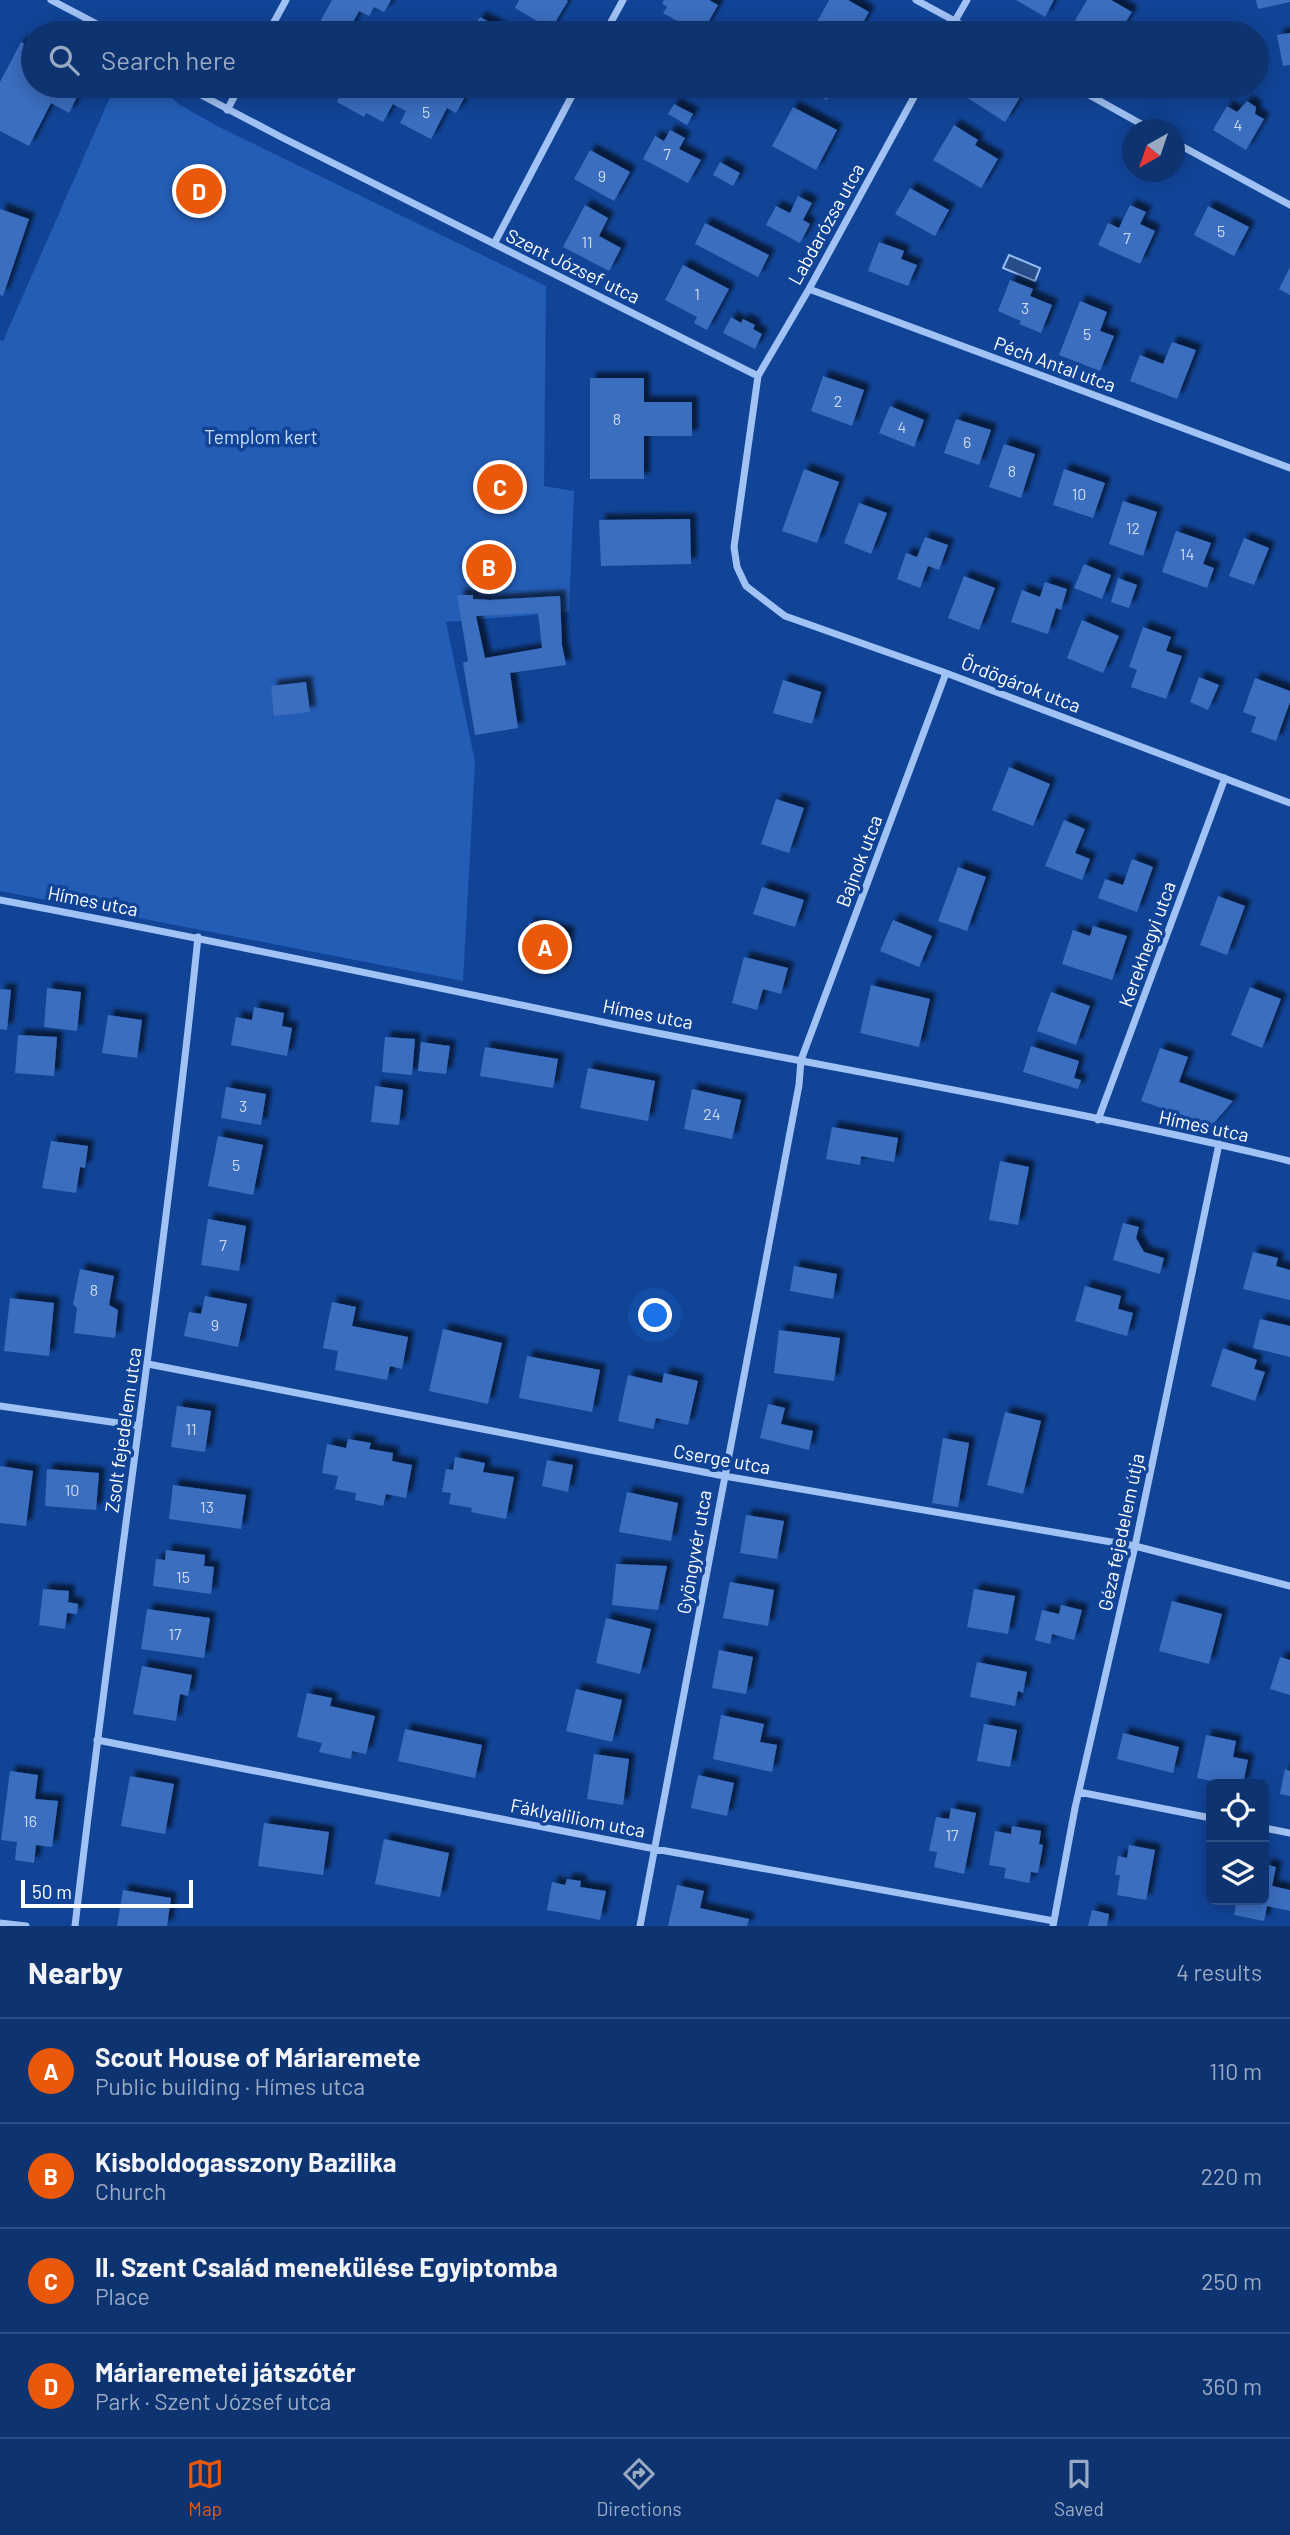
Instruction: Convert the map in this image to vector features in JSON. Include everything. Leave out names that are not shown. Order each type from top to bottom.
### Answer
[{"type":"street","points":[[51,0],[91,21]]},
{"type":"street","points":[[275,21],[286,0]]},
{"type":"street","points":[[611,21],[622,0]]},
{"type":"street","points":[[916,0],[955,21],[967,0]]},
{"type":"street","name":"Szent József utca","points":[[206,98],[758,376]]},
{"type":"street","points":[[227,110],[234,98]]},
{"type":"street","points":[[494,244],[571,98]]},
{"type":"street","name":"Labdarózsa utca","points":[[758,376],[913,98]]},
{"type":"street","points":[[1095,98],[1132,119]]},
{"type":"street","points":[[1185,148],[1290,205]]},
{"type":"street","name":"Péch Antal utca","points":[[809,289],[1290,468]]},
{"type":"street","name":"Ördögárok utca","points":[[758,376],[734,547],[737,566],[746,586],[785,616],[946,673],[1290,803]]},
{"type":"street","name":"Bajnok utca","points":[[801,1060],[946,673]]},
{"type":"street","name":"Kerekhegyi utca","points":[[1098,1120],[1225,778]]},
{"type":"street","name":"Hímes utca","points":[[0,900],[198,937],[624,1026],[1219,1144],[1290,1161]]},
{"type":"street","name":"Zsolt fejedelem utca","points":[[75,1926],[97,1740],[148,1364],[198,937]]},
{"type":"street","name":"Gyöngyvér utca","points":[[640,1926],[799,1085],[801,1060]]},
{"type":"street","name":"Géza fejedelem útja","points":[[1053,1923],[1219,1144]]},
{"type":"street","name":"Cserge utca","points":[[148,1364],[724,1476],[1135,1546],[1290,1586]]},
{"type":"street","points":[[0,1405],[139,1426]]},
{"type":"street","name":"Fáklyaliliom utca","points":[[97,1740],[655,1849],[1053,1923]]},
{"type":"street","points":[[1079,1792],[1206,1817]]},
{"type":"street","points":[[1269,1829],[1290,1833]]},
{"type":"street","points":[[0,1923],[26,1926]]},
{"type":"green space","name":"Templom kert","points":[[110,98],[171,98],[217,126],[546,286],[544,486],[574,491],[569,612],[446,622],[475,762],[463,981],[0,891],[0,340],[3,341]]},
{"type":"shaded area","points":[[1009,255],[1040,268],[1035,281],[1003,268]]},
{"type":"building","points":[[332,0],[391,0],[384,12],[374,7],[369,16],[359,11],[354,21],[321,21]]},
{"type":"building","points":[[519,0],[568,1],[556,21],[537,21],[515,8]]},
{"type":"building","points":[[664,0],[709,0],[718,5],[709,21],[677,21],[663,13],[667,7],[662,3]]},
{"type":"building","points":[[829,0],[848,0],[869,12],[864,21],[818,21]]},
{"type":"building","points":[[1016,0],[1054,0],[1045,17]]},
{"type":"building","points":[[1087,0],[1111,0],[1132,12],[1126,21],[1075,21]]},
{"type":"building","points":[[1256,0],[1290,0],[1290,2],[1258,9]]},
{"type":"building","points":[[1290,33],[1290,65],[1283,66],[1277,35]]},
{"type":"building","points":[[21,42],[21,98],[76,98],[69,113],[51,103],[29,146],[0,131],[0,82]]},
{"type":"building","points":[[339,98],[464,98],[456,113],[447,108],[431,139],[400,123],[406,111],[393,104],[383,122],[366,113],[364,117],[337,102]]},
{"type":"building","points":[[968,98],[1020,98],[1005,122]]},
{"type":"building","points":[[1247,101],[1256,107],[1255,114],[1264,119],[1246,150],[1213,130],[1227,106],[1237,112]]},
{"type":"building","points":[[674,104],[693,114],[687,125],[668,114]]},
{"type":"building","points":[[793,107],[837,130],[816,170],[772,146]]},
{"type":"building","points":[[954,125],[978,140],[975,145],[998,159],[981,188],[933,160]]},
{"type":"building","points":[[670,130],[685,138],[679,149],[701,160],[688,183],[643,159],[655,136],[664,141]]},
{"type":"building","points":[[590,150],[630,172],[614,201],[574,179]]},
{"type":"building","points":[[720,162],[740,173],[733,186],[713,175]]},
{"type":"building","points":[[910,188],[949,210],[935,236],[895,214]]},
{"type":"building","points":[[798,196],[812,203],[803,220],[810,224],[800,243],[766,225],[776,206],[790,213]]},
{"type":"building","points":[[585,205],[608,218],[599,236],[621,248],[609,271],[563,247]]},
{"type":"building","points":[[1130,205],[1146,212],[1140,224],[1155,231],[1140,264],[1098,245],[1108,223],[1119,228]]},
{"type":"building","points":[[1208,206],[1249,227],[1234,256],[1194,235]]},
{"type":"building","points":[[0,209],[29,219],[3,296],[0,295]]},
{"type":"building","points":[[705,223],[769,255],[758,277],[695,244]]},
{"type":"building","points":[[879,242],[904,251],[901,259],[917,265],[908,286],[868,271]]},
{"type":"building","points":[[683,265],[729,289],[707,330],[694,323],[697,317],[665,300]]},
{"type":"building","points":[[1290,267],[1290,295],[1279,289]]},
{"type":"building","points":[[1010,280],[1033,289],[1030,296],[1052,305],[1041,333],[998,311]]},
{"type":"building","points":[[1080,301],[1107,312],[1100,331],[1114,336],[1100,371],[1059,355]]},
{"type":"building","points":[[731,317],[741,323],[743,319],[755,325],[753,329],[762,334],[755,349],[723,333]]},
{"type":"building","points":[[1172,342],[1196,350],[1177,399],[1130,381],[1140,355],[1163,364]]},
{"type":"building","points":[[823,376],[864,390],[852,426],[811,411]]},
{"type":"building","points":[[590,378],[644,378],[644,402],[692,402],[692,436],[644,436],[644,479],[590,479]]},
{"type":"building","points":[[890,406],[924,420],[914,447],[879,433]]},
{"type":"building","points":[[956,419],[991,430],[979,465],[944,453]]},
{"type":"building","points":[[1004,444],[1035,454],[1021,498],[989,487]]},
{"type":"building","points":[[804,469],[839,482],[817,543],[782,531]]},
{"type":"building","points":[[1064,469],[1105,483],[1093,518],[1053,505]]},
{"type":"building","points":[[1123,501],[1157,512],[1143,556],[1109,544]]},
{"type":"building","points":[[859,503],[887,513],[871,554],[844,543]]},
{"type":"building","points":[[690,519],[691,564],[601,566],[599,520]]},
{"type":"building","points":[[1176,531],[1211,543],[1203,564],[1214,568],[1207,588],[1162,572]]},
{"type":"building","points":[[925,537],[948,545],[939,570],[928,566],[920,588],[897,579],[906,553],[917,557]]},
{"type":"building","points":[[1244,538],[1269,548],[1254,585],[1229,576]]},
{"type":"building","points":[[1084,564],[1111,575],[1102,599],[1074,588]]},
{"type":"building","points":[[964,576],[995,588],[979,630],[948,618]]},
{"type":"building","points":[[1118,578],[1137,585],[1129,608],[1111,602]]},
{"type":"building","points":[[1045,582],[1067,589],[1061,610],[1056,608],[1048,634],[1011,622],[1022,590],[1040,597]]},
{"type":"building","points":[[457,595],[473,595],[473,599],[490,600],[560,596],[562,645],[566,665],[510,673],[518,728],[475,735],[463,663],[468,661]],"holes":[[[538,613],[542,648],[485,658],[476,616]]]},
{"type":"building","points":[[1082,620],[1119,636],[1103,673],[1067,658]]},
{"type":"building","points":[[1143,627],[1171,637],[1166,651],[1182,656],[1166,699],[1131,687],[1137,670],[1129,667]]},
{"type":"building","points":[[1199,677],[1219,685],[1208,710],[1190,702]]},
{"type":"building","points":[[1255,678],[1290,691],[1290,702],[1276,741],[1251,732],[1256,717],[1243,712]]},
{"type":"building","points":[[783,680],[821,692],[812,724],[773,713]]},
{"type":"building","points":[[306,682],[310,712],[274,716],[271,686]]},
{"type":"building","points":[[1009,767],[1050,784],[1033,826],[992,810]]},
{"type":"building","points":[[776,799],[804,808],[789,853],[761,844]]},
{"type":"building","points":[[1064,820],[1085,829],[1075,853],[1090,859],[1082,880],[1045,866]]},
{"type":"building","points":[[1132,859],[1153,867],[1137,912],[1098,898],[1105,879],[1123,885]]},
{"type":"building","points":[[958,867],[986,877],[967,931],[938,921]]},
{"type":"building","points":[[762,887],[804,900],[795,927],[753,914]]},
{"type":"building","points":[[1218,896],[1245,906],[1227,955],[1200,945]]},
{"type":"building","points":[[893,920],[932,936],[919,967],[880,951]]},
{"type":"building","points":[[529,923],[569,933],[561,971],[521,962]]},
{"type":"building","points":[[1093,926],[1127,936],[1112,980],[1062,964],[1073,930],[1090,936]]},
{"type":"building","points":[[744,957],[788,968],[781,994],[763,989],[757,1010],[732,1003]]},
{"type":"building","points":[[871,985],[930,999],[919,1047],[860,1033]]},
{"type":"building","points":[[1250,987],[1281,999],[1262,1048],[1231,1035]]},
{"type":"building","points":[[47,988],[81,992],[77,1031],[44,1027]]},
{"type":"building","points":[[0,989],[11,990],[7,1030],[0,1029]]},
{"type":"building","points":[[1051,992],[1090,1006],[1076,1045],[1037,1031]]},
{"type":"building","points":[[254,1007],[284,1013],[282,1026],[292,1028],[287,1056],[231,1045],[236,1017],[252,1020]]},
{"type":"building","points":[[108,1015],[142,1020],[137,1058],[102,1053]]},
{"type":"building","points":[[18,1035],[57,1037],[54,1076],[15,1073]]},
{"type":"building","points":[[385,1037],[415,1039],[412,1075],[382,1072]]},
{"type":"building","points":[[421,1042],[450,1046],[446,1074],[418,1071]]},
{"type":"building","points":[[1031,1046],[1079,1061],[1074,1078],[1081,1080],[1078,1089],[1023,1072]]},
{"type":"building","points":[[485,1047],[558,1059],[553,1088],[480,1076]]},
{"type":"building","points":[[1160,1048],[1188,1057],[1179,1082],[1233,1101],[1212,1125],[1141,1101]]},
{"type":"building","points":[[588,1068],[655,1081],[648,1121],[580,1108]]},
{"type":"building","points":[[375,1086],[403,1090],[399,1125],[371,1122]]},
{"type":"building","points":[[226,1087],[266,1094],[261,1125],[221,1118]]},
{"type":"building","points":[[692,1089],[741,1100],[732,1139],[684,1129]]},
{"type":"building","points":[[832,1127],[898,1138],[894,1162],[861,1156],[860,1165],[826,1159]]},
{"type":"building","points":[[218,1136],[263,1145],[253,1195],[208,1186]]},
{"type":"building","points":[[51,1141],[88,1146],[85,1168],[80,1167],[76,1193],[42,1188]]},
{"type":"building","points":[[1000,1161],[1029,1167],[1018,1225],[989,1220]]},
{"type":"building","points":[[208,1219],[246,1226],[239,1271],[201,1265]]},
{"type":"building","points":[[1123,1223],[1139,1227],[1136,1238],[1144,1252],[1164,1258],[1160,1274],[1113,1260]]},
{"type":"building","points":[[1253,1252],[1278,1258],[1276,1266],[1290,1270],[1290,1300],[1243,1289]]},
{"type":"building","points":[[794,1266],[837,1274],[833,1299],[790,1291]]},
{"type":"building","points":[[80,1269],[114,1276],[109,1305],[118,1310],[115,1338],[74,1333],[77,1308],[73,1304]]},
{"type":"building","points":[[1085,1286],[1121,1296],[1118,1309],[1133,1313],[1127,1336],[1075,1321]]},
{"type":"building","points":[[205,1296],[247,1304],[238,1347],[184,1336],[189,1312],[201,1314]]},
{"type":"building","points":[[10,1298],[54,1303],[49,1356],[4,1351]]},
{"type":"building","points":[[332,1302],[356,1307],[352,1326],[408,1337],[402,1369],[390,1366],[387,1380],[335,1370],[338,1351],[323,1348]]},
{"type":"building","points":[[1260,1319],[1290,1326],[1290,1357],[1253,1348]]},
{"type":"building","points":[[443,1329],[502,1343],[488,1404],[429,1391]]},
{"type":"building","points":[[779,1330],[840,1338],[834,1381],[774,1373]]},
{"type":"building","points":[[1223,1348],[1257,1360],[1254,1369],[1265,1372],[1255,1401],[1211,1386]]},
{"type":"building","points":[[527,1356],[600,1370],[592,1412],[519,1398]]},
{"type":"building","points":[[664,1373],[698,1381],[688,1425],[656,1418],[653,1429],[618,1421],[628,1375],[662,1383]]},
{"type":"building","points":[[768,1404],[785,1408],[781,1424],[813,1431],[809,1450],[760,1438]]},
{"type":"building","points":[[177,1406],[211,1411],[205,1452],[171,1447]]},
{"type":"building","points":[[1005,1412],[1041,1421],[1023,1494],[987,1485]]},
{"type":"building","points":[[943,1438],[969,1443],[958,1507],[932,1503]]},
{"type":"building","points":[[348,1439],[371,1443],[369,1449],[393,1453],[392,1461],[412,1465],[406,1498],[386,1494],[383,1506],[355,1500],[356,1493],[335,1489],[338,1476],[322,1473],[327,1444],[346,1448]]},
{"type":"building","points":[[455,1457],[485,1463],[483,1472],[514,1477],[506,1519],[471,1512],[472,1508],[449,1504],[451,1493],[442,1492],[446,1469],[453,1470]]},
{"type":"building","points":[[547,1460],[573,1465],[568,1492],[542,1486]]},
{"type":"building","points":[[0,1466],[33,1471],[26,1526],[0,1523]]},
{"type":"building","points":[[47,1469],[99,1473],[96,1510],[45,1506]]},
{"type":"building","points":[[173,1485],[246,1495],[241,1529],[169,1519]]},
{"type":"building","points":[[627,1492],[678,1503],[671,1541],[619,1532]]},
{"type":"building","points":[[746,1515],[784,1521],[777,1559],[740,1553]]},
{"type":"building","points":[[166,1550],[205,1555],[204,1566],[214,1567],[211,1594],[153,1586],[156,1559],[165,1560]]},
{"type":"building","points":[[616,1564],[667,1566],[658,1610],[612,1605]]},
{"type":"building","points":[[730,1582],[774,1590],[768,1626],[723,1618]]},
{"type":"building","points":[[43,1589],[69,1591],[68,1602],[78,1604],[77,1614],[67,1613],[65,1629],[39,1625]]},
{"type":"building","points":[[974,1589],[1015,1596],[1008,1634],[967,1627]]},
{"type":"building","points":[[1172,1601],[1222,1614],[1209,1664],[1159,1651]]},
{"type":"building","points":[[1061,1605],[1082,1610],[1074,1640],[1052,1634],[1050,1644],[1035,1640],[1042,1610],[1059,1614]]},
{"type":"building","points":[[147,1609],[210,1618],[204,1658],[141,1649]]},
{"type":"building","points":[[606,1618],[651,1629],[640,1674],[596,1663]]},
{"type":"building","points":[[719,1650],[753,1657],[746,1694],[712,1688]]},
{"type":"building","points":[[1280,1657],[1290,1660],[1290,1695],[1270,1689]]},
{"type":"building","points":[[977,1662],[1027,1672],[1023,1693],[1018,1691],[1015,1706],[970,1697]]},
{"type":"building","points":[[142,1666],[192,1675],[188,1696],[180,1694],[176,1721],[133,1714]]},
{"type":"building","points":[[576,1689],[622,1700],[612,1742],[566,1731]]},
{"type":"building","points":[[307,1693],[332,1698],[330,1706],[375,1716],[366,1754],[352,1751],[351,1759],[319,1752],[322,1743],[297,1737]]},
{"type":"building","points":[[721,1715],[764,1724],[760,1742],[777,1745],[772,1772],[713,1759]]},
{"type":"building","points":[[984,1724],[1017,1730],[1010,1767],[977,1761]]},
{"type":"building","points":[[405,1729],[482,1745],[475,1778],[398,1761]]},
{"type":"building","points":[[1123,1733],[1179,1747],[1173,1773],[1117,1759]]},
{"type":"building","points":[[1206,1735],[1236,1741],[1233,1757],[1248,1760],[1244,1779],[1197,1778]]},
{"type":"building","points":[[594,1754],[629,1759],[623,1805],[587,1799]]},
{"type":"building","points":[[1285,1769],[1290,1771],[1290,1796],[1280,1794]]},
{"type":"building","points":[[10,1771],[38,1775],[35,1799],[58,1801],[52,1847],[36,1845],[34,1863],[15,1860],[17,1842],[1,1840]]},
{"type":"building","points":[[698,1775],[734,1783],[727,1816],[691,1808]]},
{"type":"building","points":[[130,1776],[174,1784],[165,1834],[121,1826]]},
{"type":"building","points":[[951,1808],[976,1813],[964,1874],[934,1867],[937,1852],[929,1851],[936,1817],[949,1819]]},
{"type":"building","points":[[264,1823],[329,1832],[323,1875],[258,1866]]},
{"type":"building","points":[[1012,1826],[1041,1831],[1039,1844],[1043,1845],[1038,1873],[1031,1872],[1029,1883],[1004,1878],[1006,1868],[989,1865],[995,1831],[1011,1834]]},
{"type":"building","points":[[384,1839],[449,1853],[440,1897],[375,1884]]},
{"type":"building","points":[[1129,1845],[1155,1850],[1146,1900],[1117,1895],[1120,1875],[1115,1875],[1118,1856],[1127,1858]]},
{"type":"building","points":[[1269,1865],[1276,1867],[1272,1886],[1290,1890],[1290,1911],[1267,1906],[1264,1921],[1234,1915],[1236,1905],[1269,1905]]},
{"type":"building","points":[[567,1879],[581,1881],[580,1887],[606,1891],[600,1920],[547,1910],[552,1882],[565,1885]]},
{"type":"building","points":[[677,1885],[704,1891],[700,1908],[749,1919],[747,1926],[668,1926]]},
{"type":"building","points":[[123,1890],[171,1898],[167,1926],[117,1926]]},
{"type":"building","points":[[1092,1910],[1109,1914],[1107,1926],[1088,1926]]},
{"type":"place","name":"Máriaremetei játszótér","points":[[199,191]]},
{"type":"place","name":"II. Szent Család menekülése Egyiptomba","points":[[500,487]]},
{"type":"place","name":"Kisboldogasszony Bazilika","points":[[489,567]]},
{"type":"place","name":"Scout House of Máriaremete","points":[[545,947]]}]
